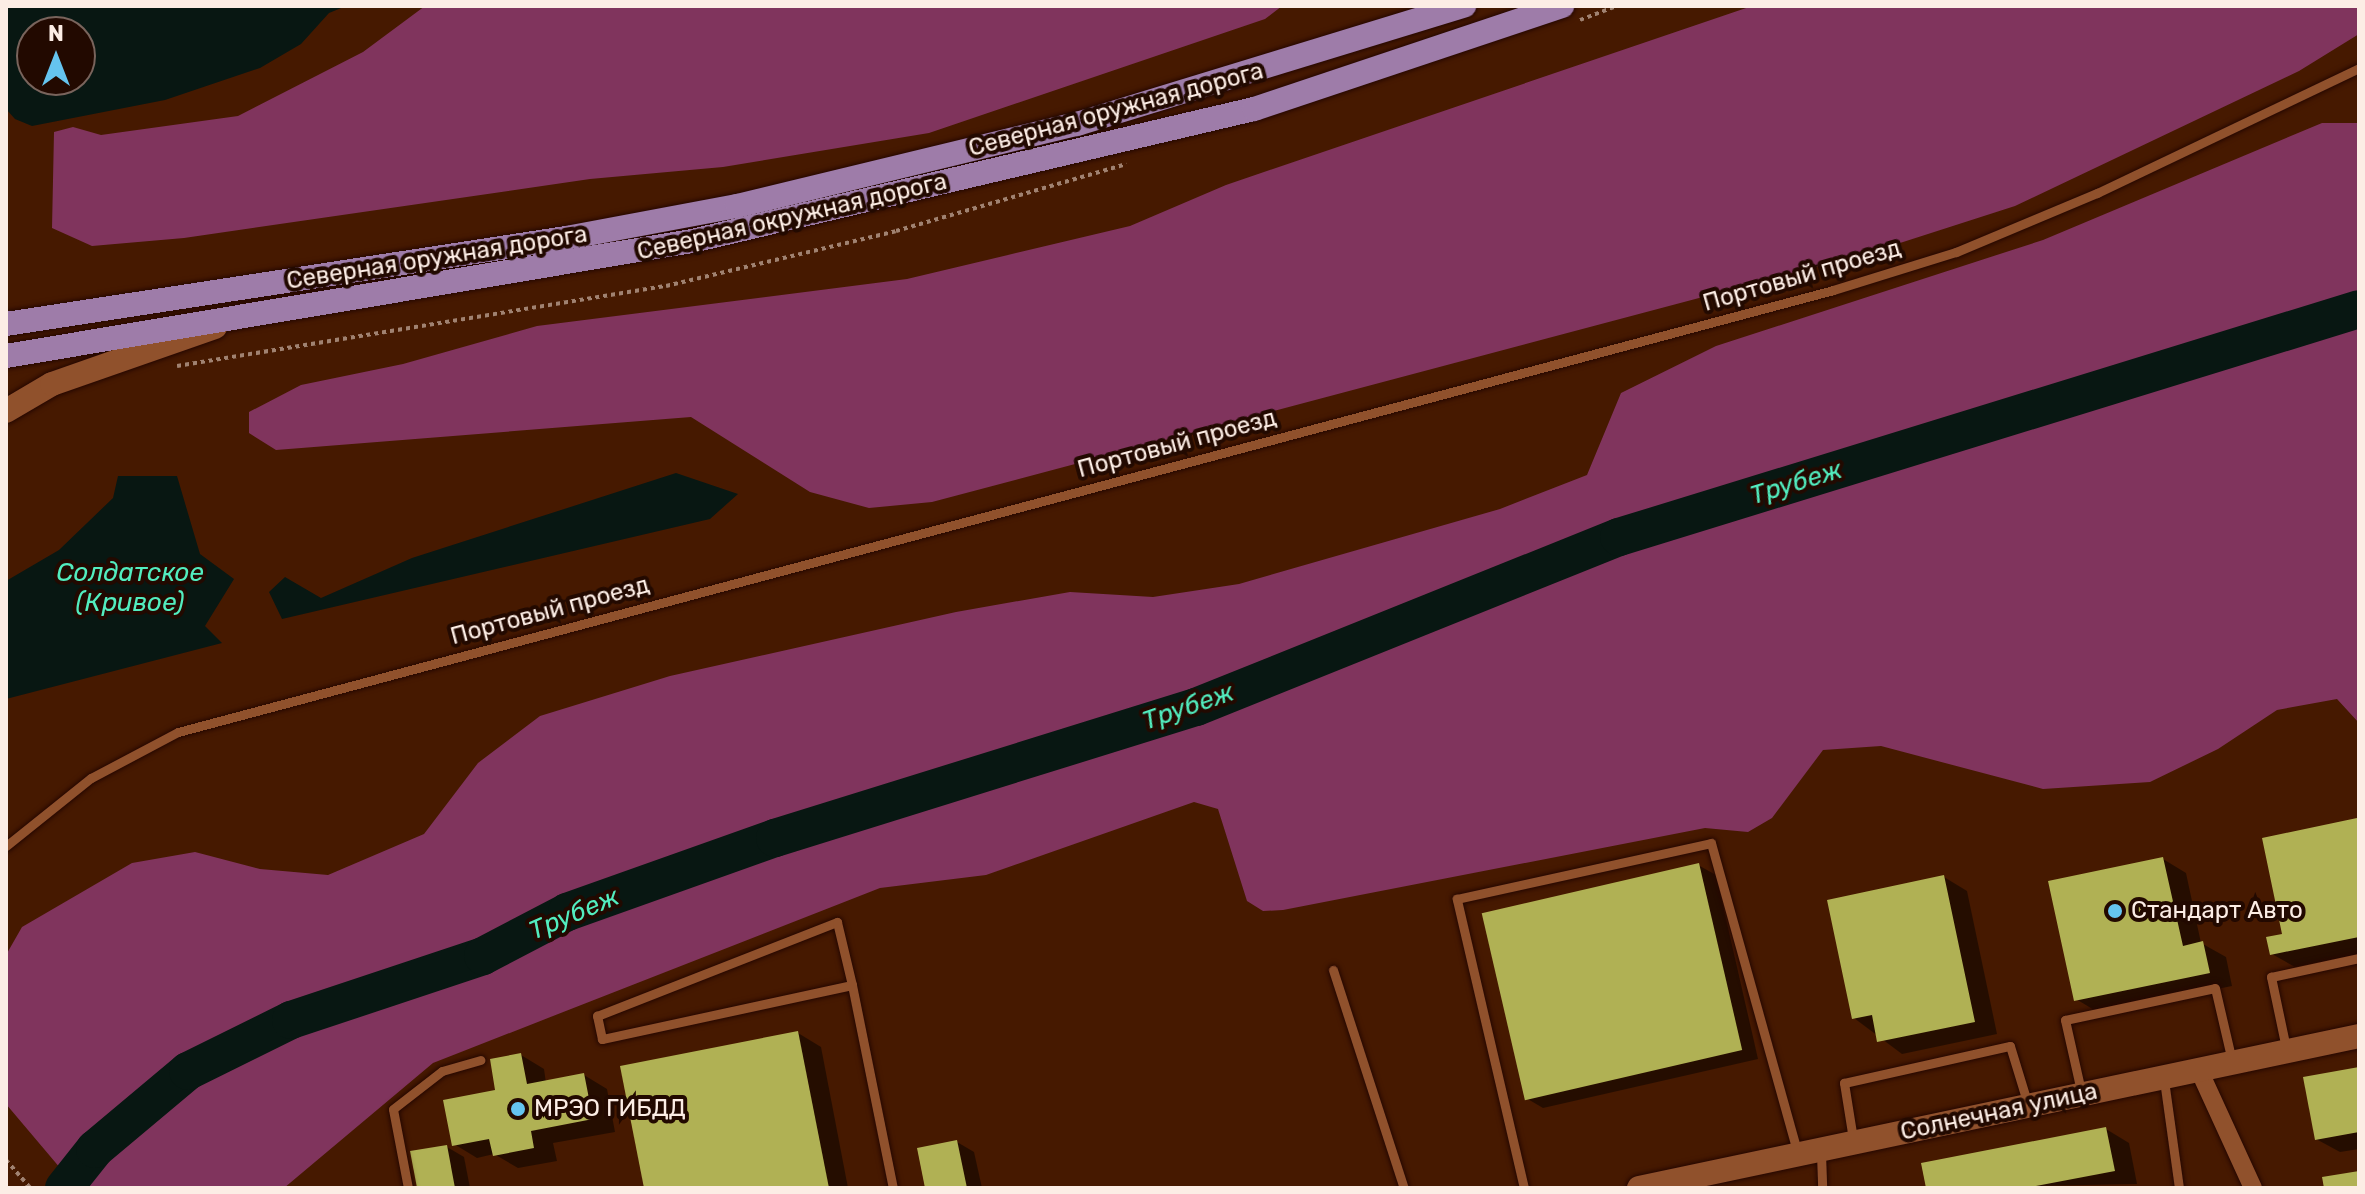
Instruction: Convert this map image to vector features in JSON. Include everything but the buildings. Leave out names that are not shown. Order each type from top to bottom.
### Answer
[{"type":"main road","name":"Северная оружная дорога","points":[[6,324],[566,238],[737,206],[1077,124],[1464,6]]},
{"type":"main road","name":"Северная окружная дорога","points":[[6,356],[223,324],[678,244],[1254,109],[1562,6]]},
{"type":"main road","points":[[6,411],[52,384],[223,324]]},
{"type":"main road","name":"Солнечная улица","points":[[1639,1188],[2359,1036]]},
{"type":"street","points":[[2199,1070],[2253,1188]]},
{"type":"lane","name":"Портовый проезд","points":[[6,846],[91,778],[178,732],[1833,290],[1956,252],[2097,193],[2359,68]]},
{"type":"lane","points":[[1524,1188],[1457,899],[1711,843],[1822,1188]]},
{"type":"lane","points":[[852,985],[602,1039],[597,1016],[837,922],[852,985],[893,1188]]},
{"type":"lane","points":[[2287,1051],[2271,977],[2359,958]]},
{"type":"lane","points":[[1333,970],[1404,1188]]},
{"type":"lane","points":[[2082,1095],[2065,1020],[2215,988],[2232,1063]]},
{"type":"lane","points":[[1854,1143],[1844,1083],[2010,1046],[2028,1106]]},
{"type":"lane","points":[[408,1188],[393,1109],[442,1071],[480,1060]]},
{"type":"lane","points":[[2164,1078],[2179,1188]]},
{"type":"path","points":[[6,1160],[30,1188]]},
{"type":"shaded area","points":[[425,6],[1282,6],[1265,19],[929,133],[723,167],[590,179],[184,238],[92,246],[52,228],[54,132],[73,127],[101,135],[238,116],[363,52]]},
{"type":"shaded area","points":[[1752,6],[2359,6],[2359,34],[2299,71],[2015,206],[1872,252],[932,502],[869,508],[810,492],[691,417],[276,450],[249,433],[249,412],[301,385],[403,364],[537,326],[907,279],[1130,226],[1226,185]]},
{"type":"shaded area","points":[[2322,123],[2359,123],[2359,723],[2337,699],[2277,710],[2218,749],[2150,782],[2043,789],[1881,746],[1823,750],[1772,818],[1748,832],[1705,828],[1283,910],[1263,911],[1247,901],[1218,809],[1194,802],[986,875],[880,888],[433,1063],[284,1188],[77,1188],[6,1104],[6,955],[22,927],[132,863],[195,852],[260,869],[328,875],[424,834],[478,763],[540,716],[670,676],[956,612],[1070,592],[1153,597],[1239,584],[1500,509],[1587,475],[1621,393],[1716,346],[2043,240]]},
{"type":"water","points":[[6,6],[346,6],[329,13],[301,44],[260,68],[165,100],[32,126],[15,119],[6,109]]},
{"type":"water","points":[[676,473],[738,494],[710,519],[282,619],[269,592],[285,577],[321,598],[412,558]]},
{"type":"water","name":"Солдатское (Кривое)","points":[[118,476],[177,476],[200,554],[234,579],[205,626],[222,643],[6,699],[6,581],[59,550],[113,498]]},
{"type":"waterway","name":"Трубеж","points":[[64,1188],[95,1149],[188,1071],[291,1020],[483,956],[567,912],[775,838],[1196,707],[1619,537],[2359,309]]},
{"type":"place","name":"Стандарт Авто","points":[[2115,911]]},
{"type":"place","name":"МРЭО ГИБДД","points":[[518,1109]]}]
